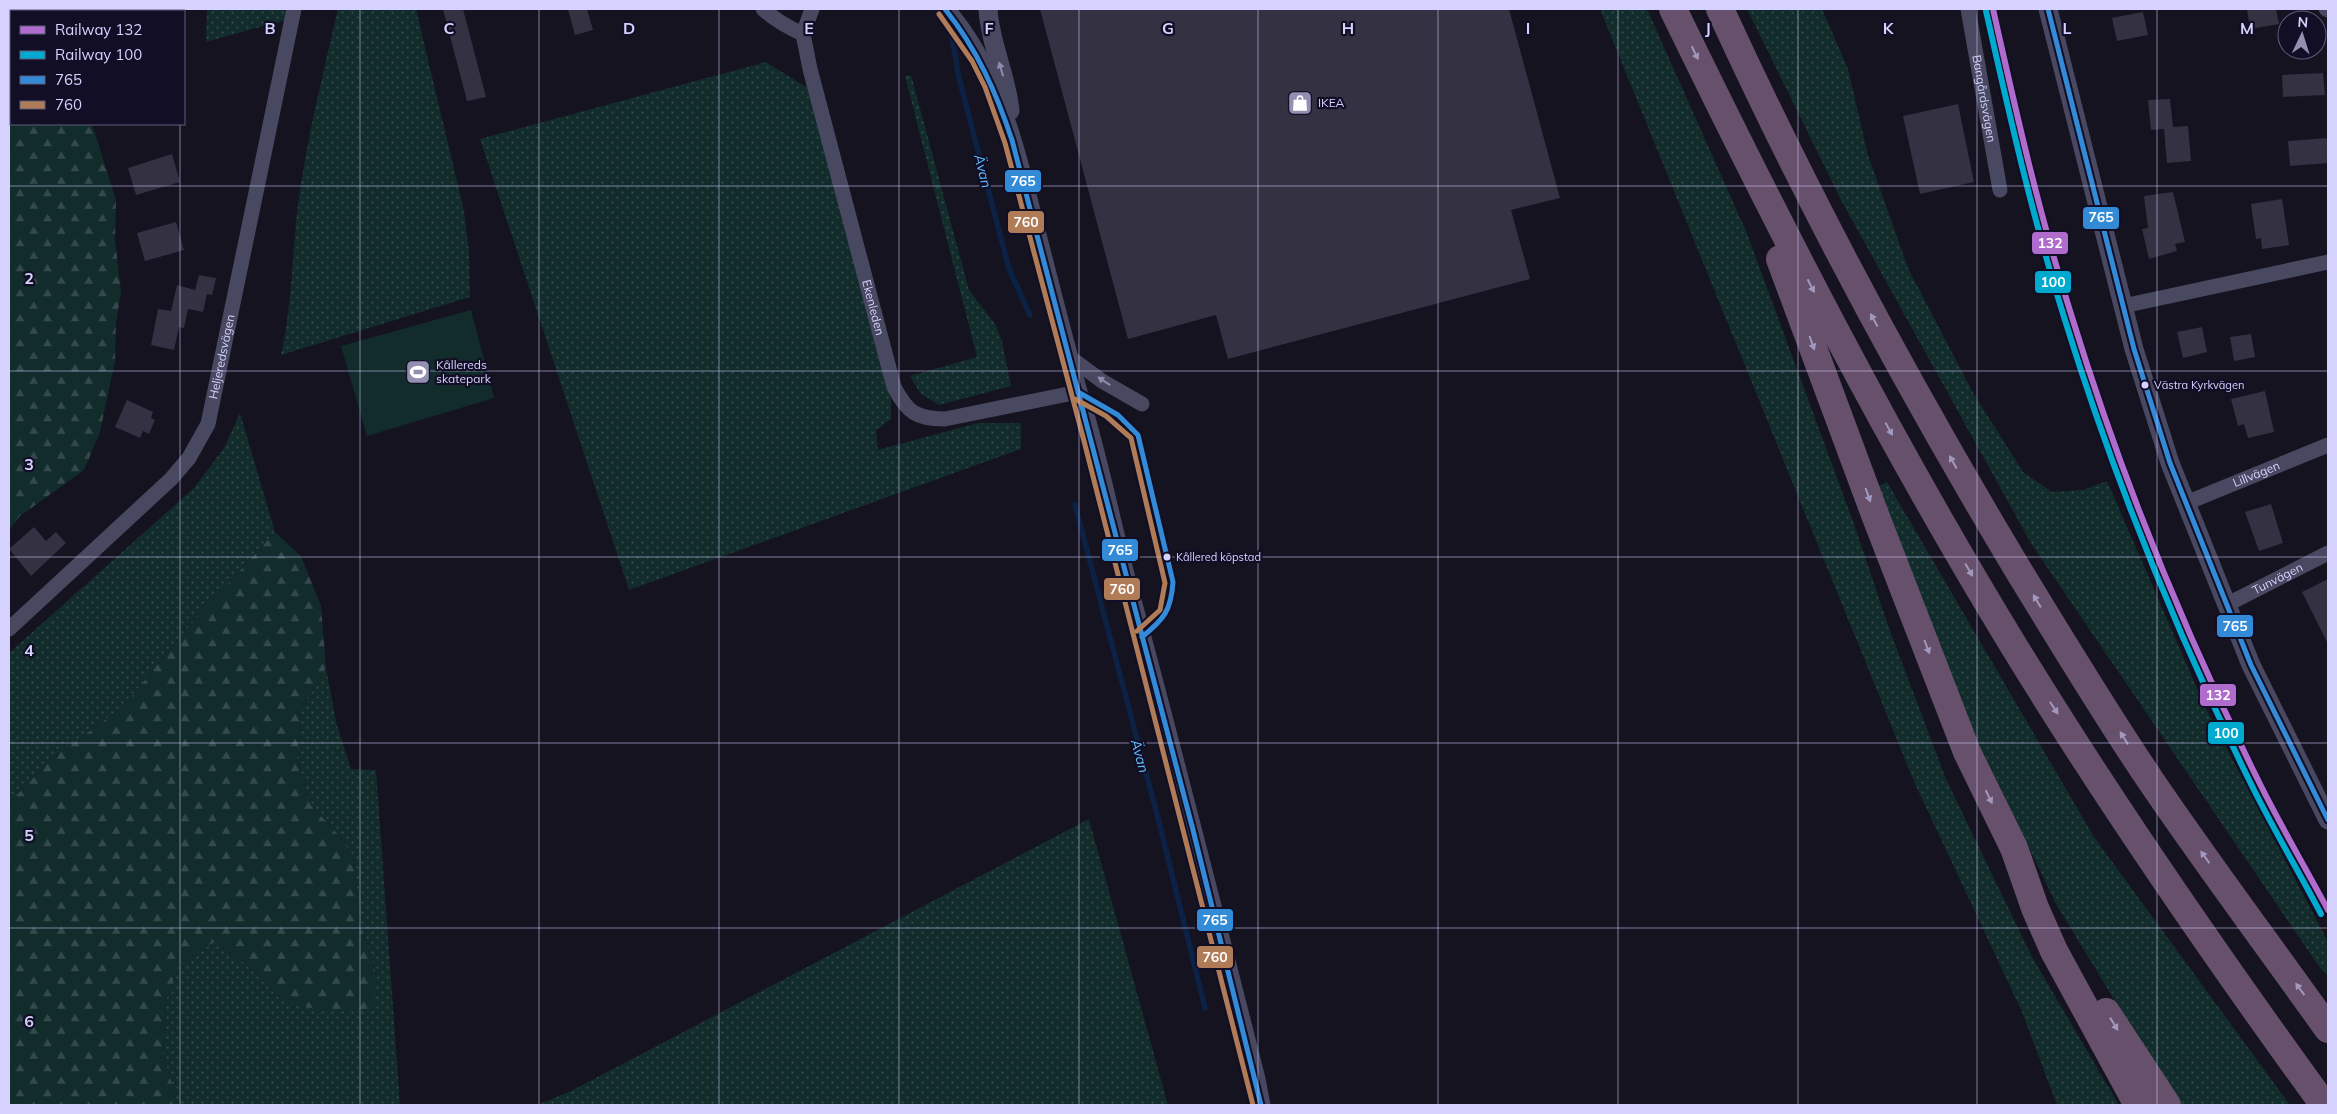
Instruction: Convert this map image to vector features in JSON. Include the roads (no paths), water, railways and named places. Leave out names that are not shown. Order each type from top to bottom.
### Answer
[{"type":"highway","points":[[1674,9],[1828,319],[1920,486],[2012,643],[2212,950],[2324,1105]]},
{"type":"highway","points":[[1720,9],[1770,118],[1861,296],[1956,467],[2150,780],[2328,1029]]},
{"type":"highway","points":[[1734,133],[1871,503],[1967,752],[2018,862],[2054,951],[2138,1105]]},
{"type":"highway","points":[[2018,862],[2090,986],[2167,1105]]},
{"type":"street","name":"Heljeredsvägen","points":[[9,629],[171,479],[189,458],[208,424],[294,9]]},
{"type":"street","points":[[763,9],[788,28],[803,34],[812,9]]},
{"type":"street","points":[[945,9],[963,29],[977,53],[1012,134]]},
{"type":"street","points":[[988,9],[990,34],[1008,96],[1012,134],[1126,578],[1171,742],[1262,1104]]},
{"type":"street","name":"Bangårdsvägen","points":[[1968,9],[2000,190]]},
{"type":"street","points":[[2048,9],[2123,306],[2159,430],[2251,665],[2328,820]]},
{"type":"street","name":"Ekenleden","points":[[803,34],[819,104],[886,360],[894,387],[903,405],[913,413],[925,417],[945,419],[1078,392]]},
{"type":"street","points":[[2123,306],[2328,262]]},
{"type":"street","points":[[1068,356],[1102,381],[1142,404]]},
{"type":"street","name":"Lillvägen","points":[[2186,503],[2328,445]]},
{"type":"street","name":"Tunvägen","points":[[2226,605],[2328,553]]},
{"type":"waterway","name":"Ävan","points":[[950,26],[959,78],[1009,269],[1030,315]]},
{"type":"waterway","name":"Ävan","points":[[1075,505],[1159,822],[1205,1008]]},
{"type":"rail line","name":"132","points":[[1993,9],[2029,163],[2059,276],[2090,375],[2133,495],[2181,613],[2233,729],[2269,802],[2328,910]]},
{"type":"rail line","name":"100","points":[[1986,11],[2003,88],[2052,279],[2083,378],[2126,498],[2174,616],[2226,732],[2262,806],[2321,914]]},
{"type":"place","name":"IKEA","points":[[1300,103]]},
{"type":"place","name":"Kållereds skatepark","points":[[418,372]]},
{"type":"place","name":"Västra Kyrkvägen","points":[[2145,385]]},
{"type":"place","name":"Kållered köpstad","points":[[1167,557]]}]
